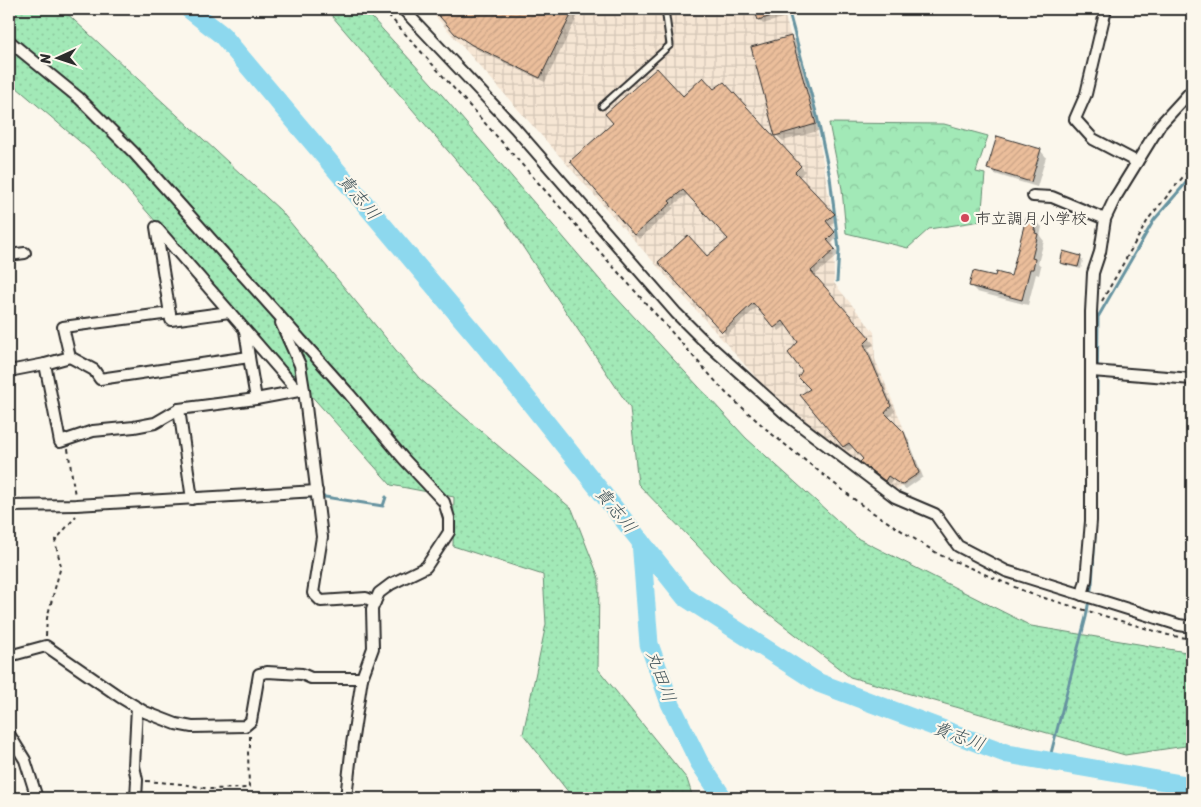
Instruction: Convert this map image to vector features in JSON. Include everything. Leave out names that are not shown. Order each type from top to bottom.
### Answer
[{"type":"street","points":[[402,9],[514,128],[676,312],[701,338],[788,416],[895,497],[935,514],[958,546],[1006,571],[1179,625],[1192,627]]},
{"type":"street","points":[[1106,9],[1086,94],[1075,119],[1093,139],[1137,162]]},
{"type":"street","points":[[9,41],[79,98],[134,153],[444,502],[449,532],[426,567],[391,584],[379,593],[372,609],[373,648],[362,678],[346,798]]},
{"type":"street","points":[[1082,594],[1086,580],[1091,521],[1092,312],[1094,273],[1100,252],[1105,219],[1115,198],[1160,126],[1192,90]]},
{"type":"street","points":[[1033,196],[1052,197],[1105,219]]},
{"type":"street","points":[[229,312],[171,320],[156,228],[301,391]]},
{"type":"street","points":[[9,255],[25,253]]},
{"type":"street","points":[[70,358],[63,328],[170,313]]},
{"type":"street","points":[[279,318],[300,365],[301,391],[317,491],[322,537],[313,593],[321,601],[366,598],[375,602]]},
{"type":"street","points":[[245,330],[256,399]]},
{"type":"street","points":[[9,371],[70,358],[94,370],[100,379],[249,357]]},
{"type":"street","points":[[45,364],[60,442],[93,431],[155,423],[179,409],[301,391]]},
{"type":"street","points":[[1092,371],[1192,379]]},
{"type":"street","points":[[179,409],[192,499]]},
{"type":"street","points":[[9,506],[76,506],[317,491]]},
{"type":"street","points":[[9,656],[46,646],[88,676],[137,707],[176,724],[192,727],[245,726],[251,721],[259,674],[267,672],[302,674],[311,678],[362,678]]},
{"type":"street","points":[[136,798],[137,780],[134,766],[137,707]]},
{"type":"street","points":[[9,734],[26,760],[37,798]]},
{"type":"lane","points":[[602,106],[670,45],[665,9]]},
{"type":"path","points":[[1092,312],[1103,299],[1149,218],[1192,166]]},
{"type":"path","points":[[46,646],[47,618],[60,566],[55,541],[76,516],[67,440]]},
{"type":"path","points":[[137,780],[182,784],[210,790],[249,788],[248,751],[250,747],[251,721]]},
{"type":"shaded area","points":[[429,9],[783,9],[819,138],[833,221],[834,283],[874,332],[875,359],[921,474],[896,491],[885,486],[854,464],[760,382]]},
{"type":"green space","points":[[9,9],[62,9],[280,210],[419,378],[572,509],[599,578],[598,669],[687,779],[693,798],[573,798],[523,734],[546,624],[543,575],[453,546],[454,497],[391,485],[99,158],[9,81]]},
{"type":"green space","points":[[326,9],[364,9],[442,95],[600,280],[746,438],[857,538],[1031,626],[1192,653],[1192,745],[1125,755],[850,677],[746,596],[638,484],[630,408],[497,208]]},
{"type":"green space","points":[[829,123],[944,124],[988,136],[976,172],[985,174],[981,221],[929,229],[908,248],[846,233],[842,189]]},
{"type":"building","points":[[433,9],[574,9],[540,78],[472,45],[455,34]]},
{"type":"building","points":[[754,9],[790,9],[790,11],[758,20]]},
{"type":"building","points":[[791,36],[816,124],[775,136],[751,47]]},
{"type":"building","points":[[657,68],[683,96],[703,77],[714,89],[724,82],[801,166],[795,172],[835,214],[826,221],[835,232],[827,240],[835,249],[811,271],[870,338],[864,344],[891,406],[885,413],[904,432],[919,473],[901,485],[888,476],[885,481],[860,462],[863,459],[849,443],[843,447],[800,395],[810,389],[798,377],[802,371],[788,353],[798,342],[783,321],[774,328],[753,303],[722,332],[658,262],[688,235],[707,256],[728,239],[683,190],[634,235],[570,161],[613,123],[605,114]]},
{"type":"building","points":[[997,136],[1041,149],[1031,182],[987,169]]},
{"type":"building","points":[[1026,218],[1036,220],[1034,230],[1038,234],[1032,258],[1035,259],[1033,269],[1030,269],[1022,300],[969,286],[973,271],[995,276],[996,272],[1011,276]]},
{"type":"building","points":[[1063,251],[1081,256],[1078,267],[1060,263]]},
{"type":"waterway","name":"貴志川","points":[[189,9],[222,35],[485,346],[685,597],[819,683],[1008,754],[1192,786]]},
{"type":"waterway","points":[[788,9],[817,116],[830,177],[839,250],[837,281]]},
{"type":"waterway","points":[[1096,476],[1098,317],[1154,220],[1192,173]]},
{"type":"waterway","points":[[302,497],[325,497],[383,506],[386,497]]},
{"type":"waterway","points":[[1049,761],[1086,617],[1092,583],[1095,537]]},
{"type":"waterway","name":"丸田川","points":[[641,541],[649,644],[670,703],[699,762],[723,798]]},
{"type":"place","name":"市立調月小学校","points":[[965,218]]}]
